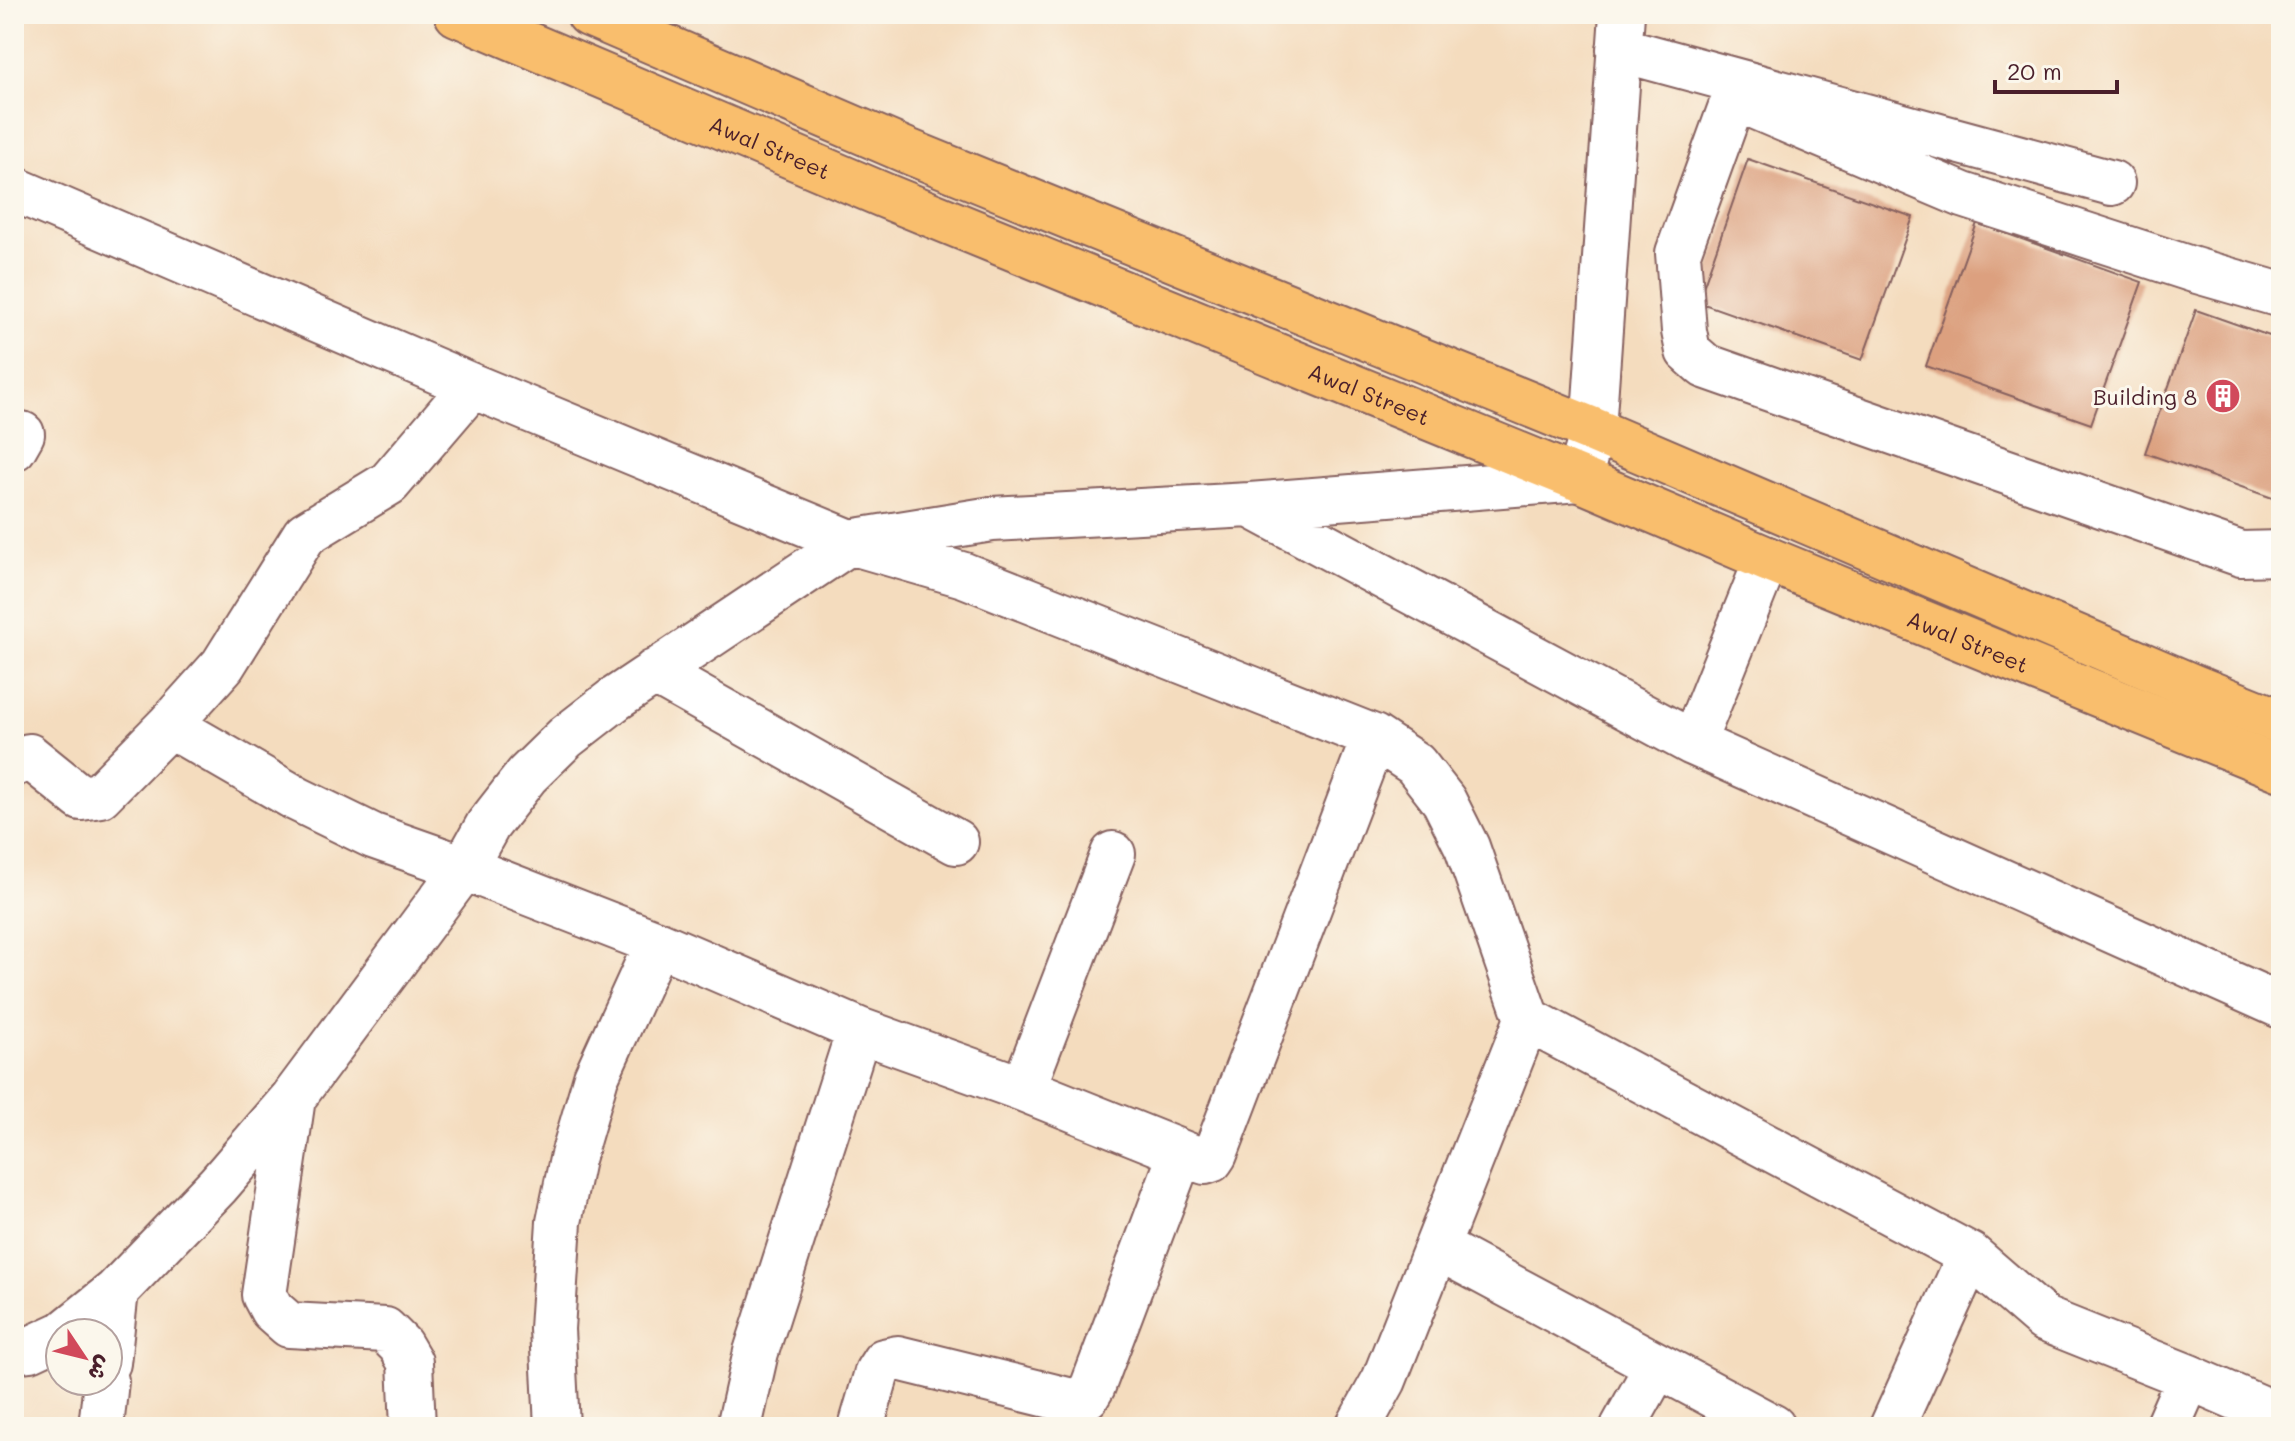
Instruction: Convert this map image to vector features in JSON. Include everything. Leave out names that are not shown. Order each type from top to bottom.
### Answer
[{"type":"main road","name":"Awal Street","points":[[457,14],[883,195],[2281,769]]},
{"type":"main road","name":"Awal Street","points":[[589,14],[905,150],[1593,430],[2281,722]]},
{"type":"street","points":[[83,1317],[116,1291],[218,1185],[293,1098],[464,868],[488,825],[527,775],[566,737],[615,699],[850,542],[992,519],[1250,505],[1579,479],[1593,430],[1620,32],[2112,183]]},
{"type":"street","points":[[2281,295],[1963,195],[1734,98],[1678,253],[1688,351],[1705,366],[2241,554],[2281,553]]},
{"type":"street","points":[[14,189],[472,386],[850,542],[964,575],[1374,737],[1415,764],[1444,801],[1467,847],[1527,1019],[1384,1380],[1358,1427]]},
{"type":"street","points":[[14,764],[29,756],[81,798],[100,795],[223,665],[305,534],[389,483],[472,386]]},
{"type":"street","points":[[1250,505],[1693,743],[2281,1006]]},
{"type":"street","points":[[964,575],[969,544],[992,519]]},
{"type":"street","points":[[1693,743],[1767,559]]},
{"type":"street","points":[[654,672],[956,842]]},
{"type":"street","points":[[169,725],[297,799],[373,836],[657,943],[859,1030],[1023,1089],[1205,1162],[1215,1154],[1374,737]]},
{"type":"street","points":[[1023,1089],[1113,854]]},
{"type":"street","points":[[557,1427],[552,1329],[559,1222],[572,1159],[596,1077],[657,943]]},
{"type":"street","points":[[1527,1019],[1970,1255],[2044,1319],[2281,1417]]},
{"type":"street","points":[[739,1427],[756,1352],[859,1030]]},
{"type":"street","points":[[293,1098],[264,1295],[272,1310],[289,1325],[385,1330],[400,1345],[410,1362],[413,1427]]},
{"type":"street","points":[[861,1427],[877,1372],[884,1361],[898,1358],[1072,1401],[1087,1396],[1181,1153]]},
{"type":"street","points":[[1437,1247],[1773,1427]]},
{"type":"street","points":[[1892,1427],[1970,1255]]},
{"type":"street","points":[[113,1317],[116,1291]]},
{"type":"street","points":[[14,1351],[30,1349],[44,1342]]},
{"type":"street","points":[[1623,1427],[1657,1366]]},
{"type":"street","points":[[2167,1427],[2189,1377]]},
{"type":"street","points":[[101,1427],[104,1397]]},
{"type":"building","points":[[1748,159],[1913,217],[1862,360],[1698,302]]},
{"type":"building","points":[[1977,223],[2142,282],[2091,424],[1926,366]]},
{"type":"building","name":"Building 8","points":[[2196,310],[2281,340],[2281,501],[2145,453]]},
{"type":"place","name":"Building 8","points":[[2223,396]]}]
